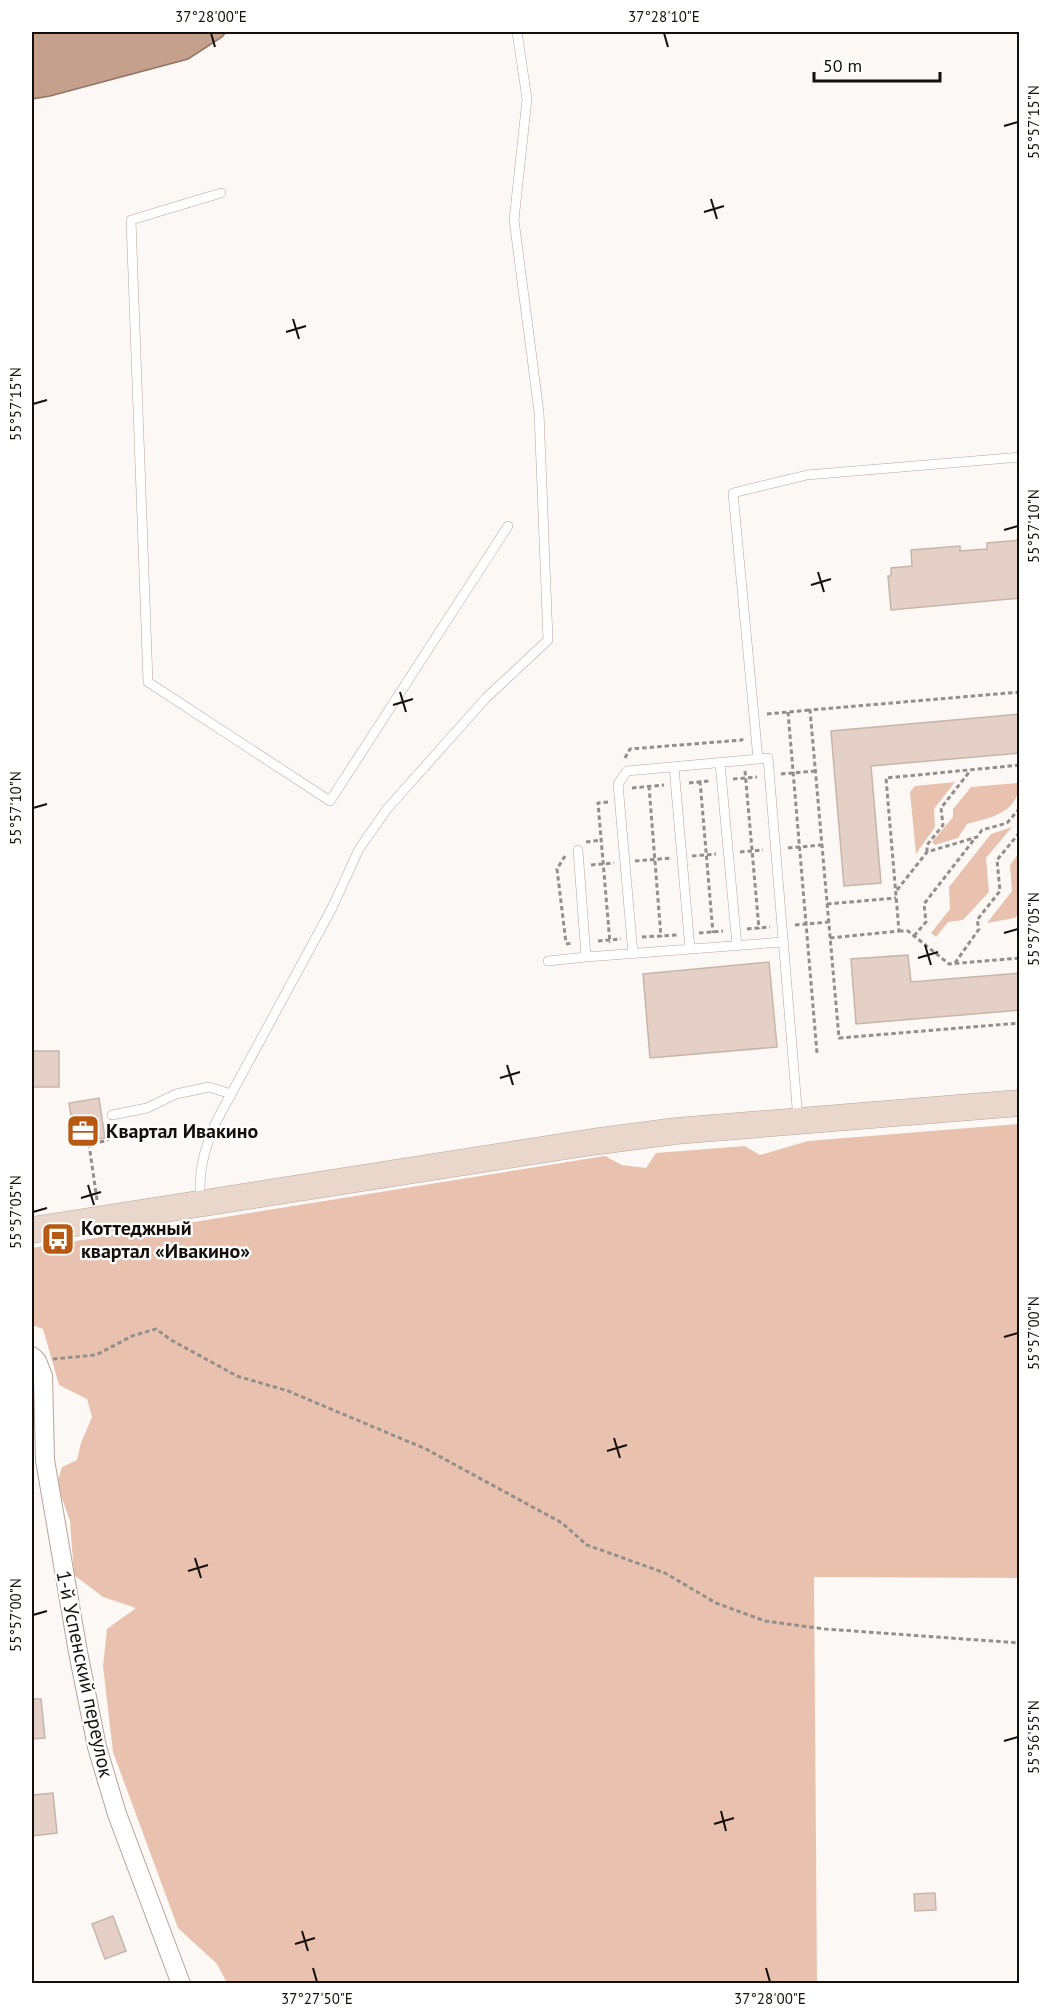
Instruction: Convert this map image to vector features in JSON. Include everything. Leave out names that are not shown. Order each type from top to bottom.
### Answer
[{"type":"main road","points":[[32,1230],[602,1140],[676,1131],[1020,1103]]},
{"type":"street","name":"1-й Успенский переулок","points":[[34,1358],[43,1376],[45,1460],[97,1747],[117,1814],[181,1983]]},
{"type":"lane","points":[[200,1204],[200,1177],[204,1149],[231,1094],[332,908],[359,849],[387,809],[486,698],[548,640],[539,412],[514,220],[527,99],[517,32]]},
{"type":"lane","points":[[221,193],[131,220],[148,682],[330,801],[508,526]]},
{"type":"lane","points":[[758,759],[733,493],[807,475],[1020,457]]},
{"type":"lane","points":[[633,954],[618,784],[627,771],[768,758],[798,1121]]},
{"type":"lane","points":[[720,763],[737,946]]},
{"type":"lane","points":[[674,767],[690,949]]},
{"type":"lane","points":[[578,850],[586,957]]},
{"type":"lane","points":[[548,961],[783,942]]},
{"type":"lane","points":[[112,1115],[147,1108],[176,1094],[209,1087],[231,1094]]},
{"type":"path","points":[[1020,692],[810,710],[840,1038],[1020,1023]]},
{"type":"path","points":[[788,712],[817,1053]]},
{"type":"path","points":[[742,740],[760,944]]},
{"type":"path","points":[[696,744],[714,947]]},
{"type":"path","points":[[899,931],[886,778],[1020,765]]},
{"type":"path","points":[[650,769],[649,786],[663,951]]},
{"type":"path","points":[[927,852],[927,845],[943,825],[941,808],[970,770]]},
{"type":"path","points":[[914,936],[926,922],[924,904],[976,837],[982,830],[1007,823],[1020,808]]},
{"type":"path","points":[[955,963],[979,929],[977,920],[1000,891],[998,860],[1020,832]]},
{"type":"path","points":[[896,891],[927,852],[976,837]]},
{"type":"path","points":[[579,866],[822,845]]},
{"type":"path","points":[[827,904],[896,898]]},
{"type":"path","points":[[830,938],[908,931],[950,964],[1020,958]]},
{"type":"path","points":[[98,1202],[89,1144],[106,1141],[115,1134],[112,1115]]},
{"type":"path","points":[[34,1358],[96,1355],[132,1336],[156,1329],[171,1340],[237,1376],[288,1391],[426,1449],[562,1522],[587,1545],[665,1573],[716,1603],[765,1621],[825,1629],[1020,1643]]},
{"type":"shaded area","points":[[32,32],[226,32],[188,59],[32,99]]},
{"type":"shaded area","points":[[1019,780],[1015,800],[1003,812],[967,824],[958,838],[935,845],[932,842],[953,817],[953,809],[971,787],[1017,783]]},
{"type":"shaded area","points":[[955,782],[934,809],[935,827],[916,854],[910,792],[915,786]]},
{"type":"shaded area","points":[[1012,827],[986,858],[989,892],[963,920],[948,922],[936,937],[931,933],[950,909],[949,887],[991,834]]},
{"type":"shaded area","points":[[1019,853],[1019,912],[1015,918],[987,923],[1012,891],[1010,865]]},
{"type":"shaded area","points":[[1019,1124],[1019,1578],[814,1577],[817,1983],[227,1983],[217,1964],[178,1928],[113,1752],[103,1666],[107,1629],[136,1608],[103,1597],[74,1575],[70,1521],[57,1484],[62,1467],[77,1460],[81,1443],[92,1417],[87,1399],[59,1385],[43,1329],[32,1325],[32,1248],[605,1156],[622,1165],[646,1168],[656,1153],[745,1146],[760,1155],[808,1141]]},
{"type":"building","points":[[1020,540],[1020,598],[891,610],[888,576],[891,576],[891,568],[912,566],[911,550],[960,546],[960,551],[987,549],[987,543]]},
{"type":"building","points":[[1020,714],[1020,753],[871,766],[881,883],[844,886],[831,731]]},
{"type":"building","points":[[908,955],[911,982],[1020,973],[1020,1010],[856,1024],[851,959]]},
{"type":"building","points":[[769,962],[777,1047],[650,1058],[643,974]]},
{"type":"building","points":[[32,1051],[59,1051],[59,1087],[32,1087]]},
{"type":"building","points":[[99,1098],[105,1138],[75,1142],[69,1103]]},
{"type":"building","points":[[32,1699],[41,1699],[45,1738],[32,1739]]},
{"type":"building","points":[[53,1793],[57,1833],[32,1836],[32,1795]]},
{"type":"building","points":[[935,1893],[936,1910],[915,1911],[914,1894]]},
{"type":"building","points":[[113,1916],[126,1951],[105,1959],[92,1924]]},
{"type":"place","name":"Квартал Ивакино","points":[[83,1131]]},
{"type":"place","name":"Коттеджный квартал «Ивакино»","points":[[58,1239]]}]
